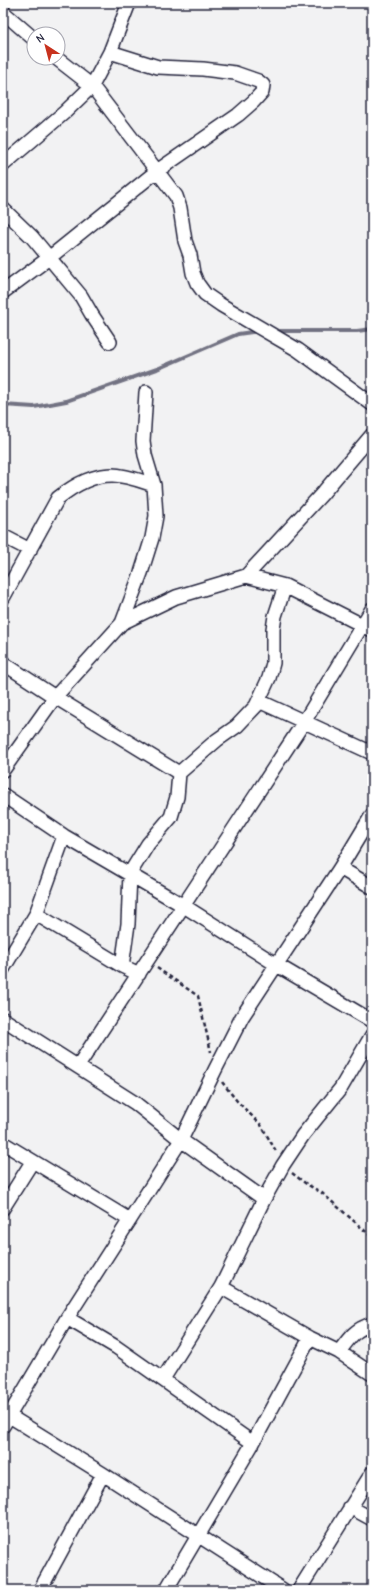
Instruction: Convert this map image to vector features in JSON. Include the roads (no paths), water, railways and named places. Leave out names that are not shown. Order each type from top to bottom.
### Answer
[{"type":"street","points":[[3,165],[65,112],[92,86],[110,52],[129,3]]},
{"type":"street","points":[[3,12],[26,32]]},
{"type":"street","points":[[3,292],[49,258],[157,171],[238,115],[262,92],[263,85],[258,81],[235,73],[203,69],[158,68],[110,52]]},
{"type":"street","points":[[66,66],[92,86],[176,196],[180,208],[184,236],[193,273],[197,284],[205,294],[298,350],[372,404]]},
{"type":"street","points":[[3,208],[32,237],[81,296],[92,316],[110,342]]},
{"type":"street","points":[[3,770],[55,697],[122,623],[152,538],[156,516],[154,485],[145,455],[143,441],[146,392]]},
{"type":"street","points":[[122,623],[176,597],[246,576],[321,495],[372,435]]},
{"type":"street","points":[[3,598],[58,498],[72,487],[112,475],[133,478],[154,485]]},
{"type":"street","points":[[3,536],[30,550]]},
{"type":"street","points":[[246,576],[285,586],[367,627]]},
{"type":"street","points":[[122,966],[128,924],[130,873],[148,844],[171,817],[177,797],[179,773],[217,740],[237,726],[256,706],[269,678],[273,663],[273,629],[285,586]]},
{"type":"street","points":[[78,1066],[367,627],[372,609]]},
{"type":"street","points":[[3,663],[55,697],[179,773]]},
{"type":"street","points":[[259,700],[372,753]]},
{"type":"street","points":[[3,795],[64,836],[130,873],[277,965],[372,1021]]},
{"type":"street","points":[[283,1590],[198,1537],[103,1474],[5,1418],[181,1140],[242,1017],[340,868],[372,815]]},
{"type":"street","points":[[3,969],[36,914],[64,836]]},
{"type":"street","points":[[340,868],[372,887]]},
{"type":"street","points":[[36,914],[122,966],[139,974]]},
{"type":"street","points":[[3,1019],[135,1103],[181,1140],[264,1199]]},
{"type":"street","points":[[163,1379],[221,1287],[264,1199],[303,1135],[341,1088],[372,1035]]},
{"type":"street","points":[[3,1143],[32,1162],[130,1220]]},
{"type":"street","points":[[3,1208],[32,1162]]},
{"type":"street","points":[[221,1287],[310,1338],[340,1352],[372,1374]]},
{"type":"street","points":[[67,1318],[116,1347],[253,1443]]},
{"type":"street","points":[[340,1352],[350,1337],[361,1327],[372,1324]]},
{"type":"street","points":[[166,1590],[253,1443],[310,1338]]},
{"type":"street","points":[[299,1590],[372,1473]]},
{"type":"street","points":[[40,1590],[103,1474]]},
{"type":"street","points":[[350,1507],[372,1519]]},
{"type":"waterway","points":[[274,331],[357,331],[372,329]]},
{"type":"waterway","points":[[3,405],[34,407],[66,401],[157,369],[238,334],[259,331]]}]
